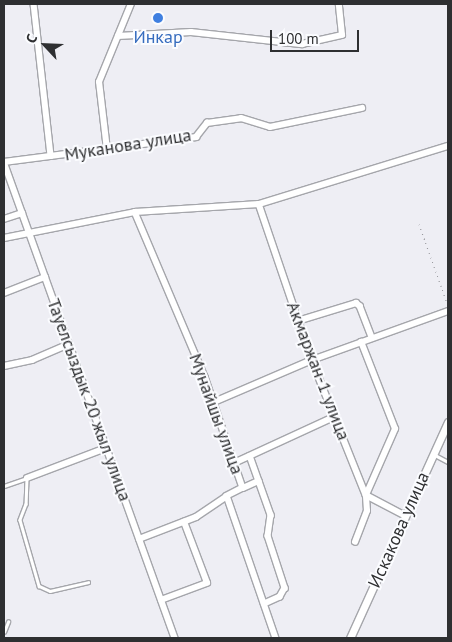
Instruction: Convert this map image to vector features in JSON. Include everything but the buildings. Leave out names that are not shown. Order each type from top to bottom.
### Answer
[{"type":"street","points":[[34,4],[51,156]]},
{"type":"street","points":[[107,150],[99,82],[131,4]]},
{"type":"street","points":[[118,36],[191,32],[302,44],[342,35],[339,4]]},
{"type":"street","name":"Муканова улица","points":[[4,162],[196,137],[207,123],[241,118],[270,127],[362,108]]},
{"type":"street","points":[[4,238],[135,212],[259,204],[448,146]]},
{"type":"street","name":"Тауелсыздык 20 жыл улица","points":[[4,162],[175,638]]},
{"type":"street","name":"Акмаржан-1 улица","points":[[259,204],[312,360],[366,494]]},
{"type":"street","name":"Мунайшы улица","points":[[135,212],[214,402],[243,488],[227,496],[276,638]]},
{"type":"street","points":[[4,219],[22,213]]},
{"type":"street","points":[[4,293],[45,277]]},
{"type":"street","points":[[298,321],[356,303],[360,306],[372,338]]},
{"type":"street","points":[[214,402],[312,360],[448,310]]},
{"type":"street","points":[[355,542],[367,511],[366,494],[395,429],[361,342]]},
{"type":"street","points":[[4,366],[32,360],[69,344]]},
{"type":"street","points":[[234,464],[334,417]]},
{"type":"street","name":"Искакова улица","points":[[350,638],[448,422]]},
{"type":"street","points":[[27,478],[106,448]]},
{"type":"street","points":[[250,456],[271,515],[268,536],[285,588],[280,597],[264,604]]},
{"type":"street","points":[[243,488],[259,481]]},
{"type":"street","points":[[366,494],[406,516]]},
{"type":"street","points":[[139,540],[211,509],[227,496]]},
{"type":"street","points":[[161,600],[207,583],[184,522]]},
{"type":"lane","points":[[434,454],[448,462]]},
{"type":"lane","points":[[4,486],[27,478],[26,504],[20,520],[39,586],[50,591],[88,582]]},
{"type":"lane","points":[[4,632],[8,622]]},
{"type":"path","points":[[419,224],[448,306]]},
{"type":"place","name":"Инкар","points":[[158,18]]}]
